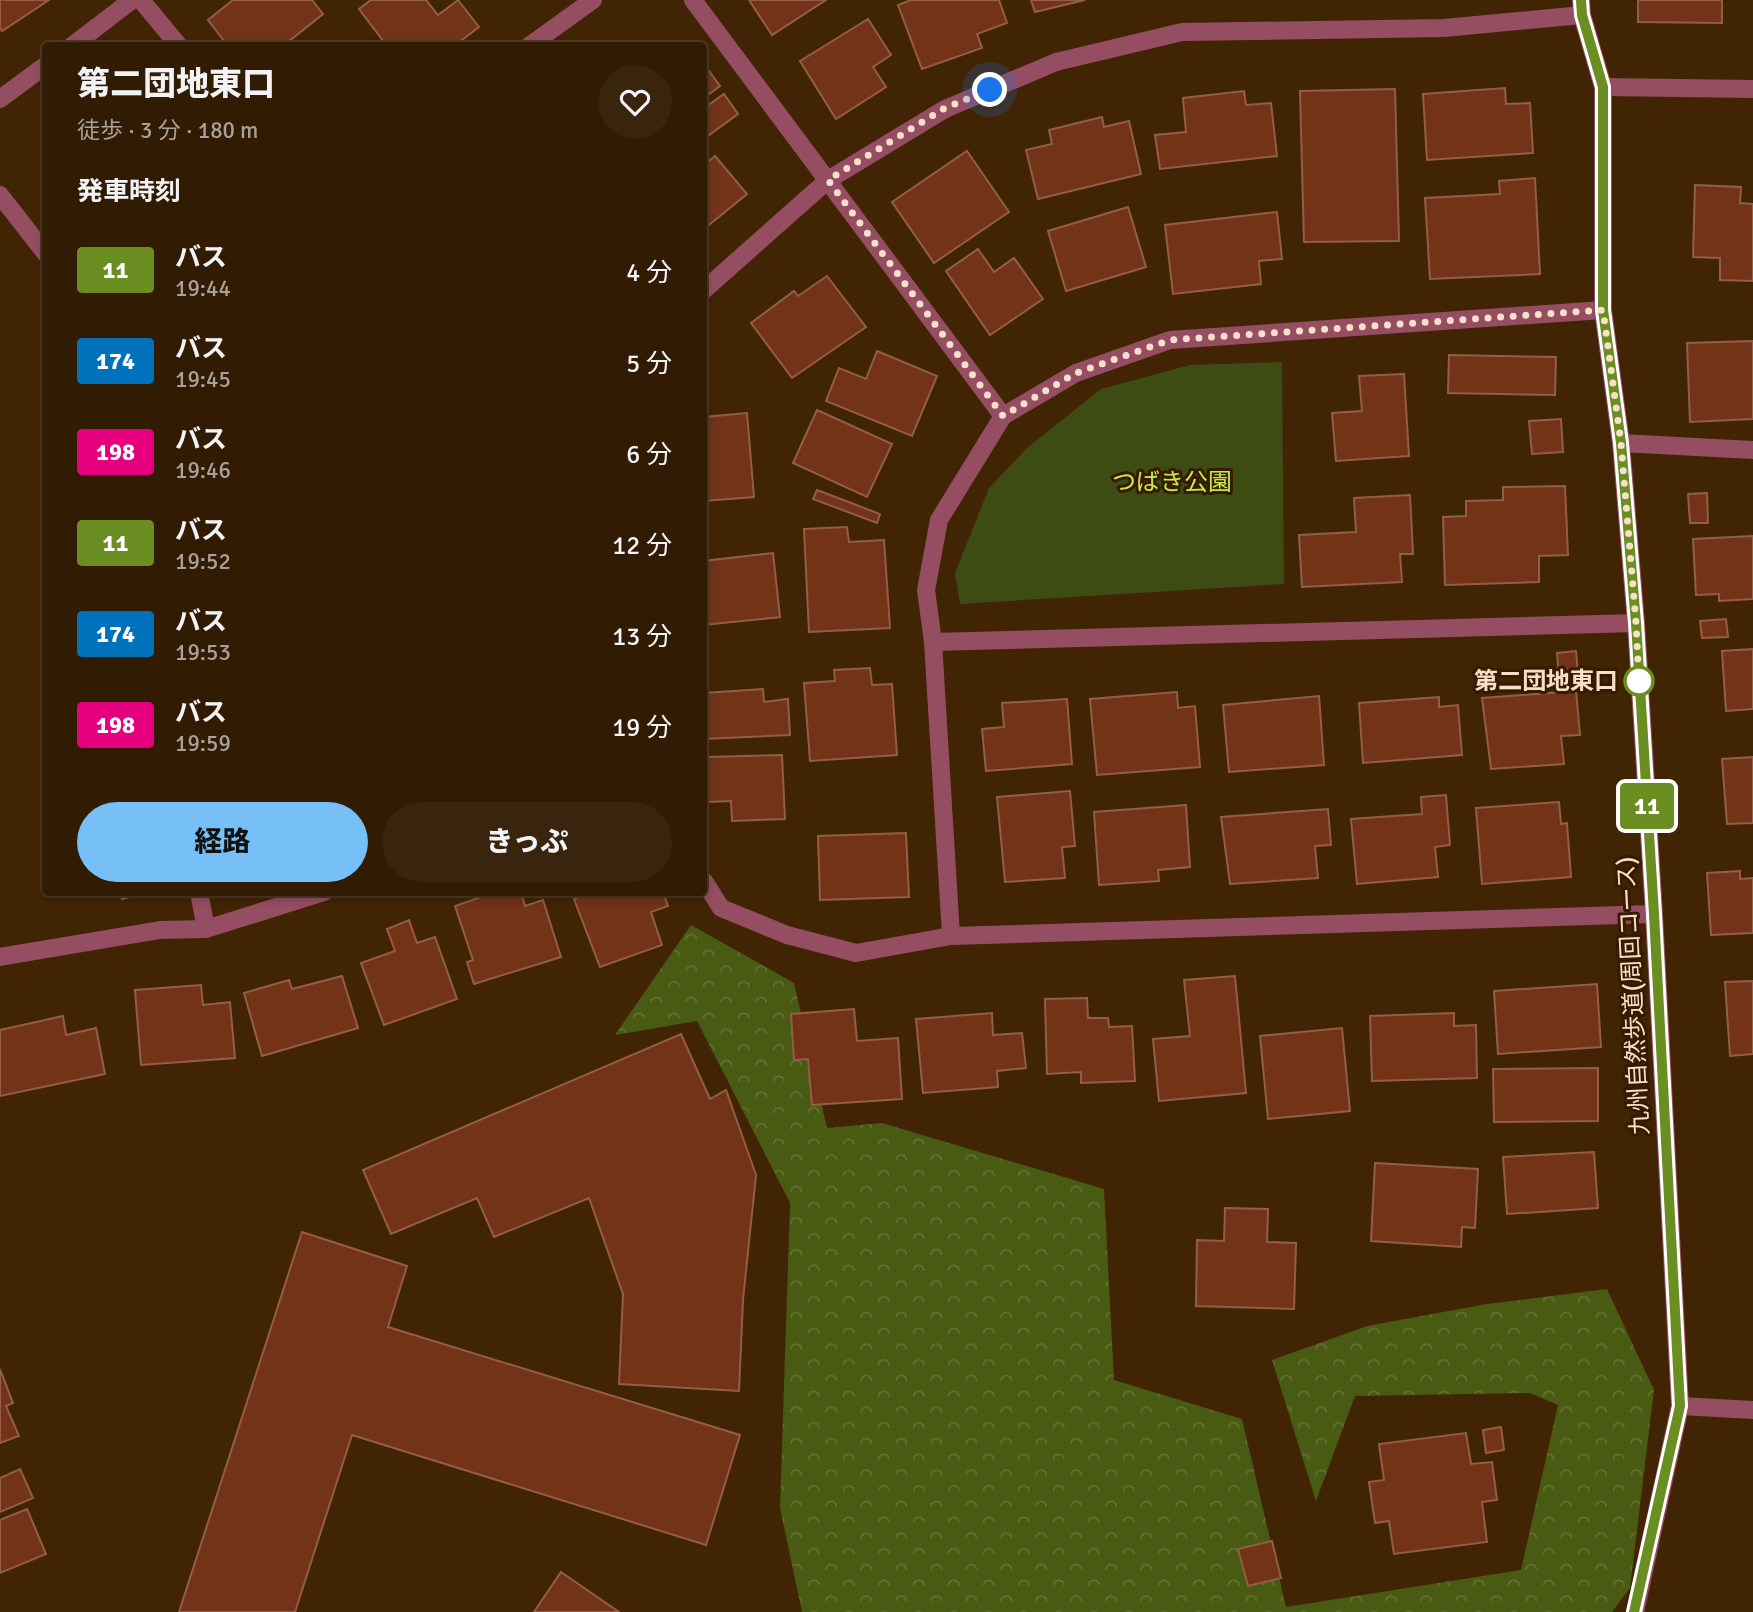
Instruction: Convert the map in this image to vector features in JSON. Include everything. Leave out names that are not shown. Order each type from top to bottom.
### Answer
[{"type":"street","points":[[77,42],[132,0]]},
{"type":"street","points":[[141,0],[176,42]]},
{"type":"street","points":[[535,42],[593,0]]},
{"type":"street","points":[[693,0],[1003,416]]},
{"type":"street","points":[[707,287],[828,180],[945,108],[1056,62],[1182,32],[1444,28],[1581,8]]},
{"type":"street","name":"九州自然歩道(周回コース)","points":[[1581,8],[1603,87],[1603,310],[1621,443],[1636,623],[1680,1406],[1634,1612]]},
{"type":"street","points":[[0,99],[42,68]]},
{"type":"street","points":[[1603,87],[1753,89]]},
{"type":"street","points":[[0,195],[42,249]]},
{"type":"street","points":[[951,936],[933,642],[926,590],[939,520],[1003,416],[1076,373],[1170,340],[1603,310]]},
{"type":"street","points":[[1621,443],[1753,450]]},
{"type":"street","points":[[933,642],[1636,623]]},
{"type":"street","points":[[707,886],[721,908],[787,934],[856,953],[951,936],[1654,914]]},
{"type":"street","points":[[200,896],[206,929]]},
{"type":"street","points":[[0,957],[160,930],[206,929],[311,896]]},
{"type":"street","points":[[1680,1406],[1753,1410]]},
{"type":"green space","name":"つばき公園","points":[[1282,362],[1284,584],[960,604],[955,573],[989,488],[1027,448],[1101,389],[1190,365]]},
{"type":"green space","points":[[691,925],[794,983],[827,1128],[882,1123],[1104,1189],[1114,1380],[1242,1419],[1286,1607],[1521,1570],[1558,1405],[1530,1393],[1355,1396],[1316,1501],[1272,1360],[1367,1326],[1487,1304],[1607,1289],[1654,1390],[1630,1588],[1612,1612],[802,1612],[780,1508],[790,1203],[697,1021],[615,1035]]},
{"type":"building","points":[[0,0],[49,0],[2,31]]},
{"type":"building","points":[[233,0],[312,0],[323,14],[288,42],[225,42],[208,20]]},
{"type":"building","points":[[371,0],[426,0],[438,15],[458,0],[479,27],[459,42],[384,42],[359,9]]},
{"type":"building","points":[[749,0],[826,0],[772,35]]},
{"type":"building","points":[[911,0],[999,0],[1007,23],[977,34],[982,48],[922,69],[898,5]]},
{"type":"building","points":[[1031,0],[1085,0],[1035,12]]},
{"type":"building","points":[[1638,0],[1722,0],[1722,23],[1638,22]]},
{"type":"building","points":[[868,19],[891,55],[873,67],[886,87],[836,119],[800,61]]},
{"type":"building","points":[[707,68],[720,86],[707,96]]},
{"type":"building","points":[[1505,88],[1506,104],[1530,103],[1533,153],[1427,160],[1423,94]]},
{"type":"building","points":[[1395,89],[1399,241],[1304,242],[1300,91]]},
{"type":"building","points":[[1244,91],[1246,105],[1271,103],[1277,156],[1160,169],[1155,135],[1186,132],[1183,98]]},
{"type":"building","points":[[724,94],[738,114],[707,137],[707,106]]},
{"type":"building","points":[[1102,117],[1104,127],[1129,121],[1141,174],[1038,199],[1026,150],[1052,144],[1049,130]]},
{"type":"building","points":[[967,151],[1009,212],[934,263],[892,202]]},
{"type":"building","points":[[715,156],[747,194],[707,227],[707,163]]},
{"type":"building","points":[[1535,178],[1540,274],[1430,279],[1425,198],[1500,194],[1499,181]]},
{"type":"building","points":[[1695,185],[1741,187],[1740,203],[1753,204],[1753,281],[1720,280],[1720,258],[1693,257]]},
{"type":"building","points":[[1128,207],[1146,267],[1066,291],[1048,231]]},
{"type":"building","points":[[1277,212],[1282,259],[1259,261],[1261,284],[1173,294],[1165,225]]},
{"type":"building","points":[[978,249],[994,272],[1014,258],[1043,299],[990,335],[946,271]]},
{"type":"building","points":[[827,276],[866,327],[792,378],[751,323],[794,291],[798,296]]},
{"type":"building","points":[[1753,341],[1753,419],[1690,422],[1687,343]]},
{"type":"building","points":[[877,351],[937,376],[912,436],[826,401],[839,368],[866,379]]},
{"type":"building","points":[[1449,355],[1556,357],[1555,395],[1448,393]]},
{"type":"building","points":[[1404,374],[1409,456],[1336,461],[1332,413],[1362,411],[1359,376]]},
{"type":"building","points":[[817,410],[892,444],[867,497],[793,463]]},
{"type":"building","points":[[747,413],[754,497],[707,501],[707,417]]},
{"type":"building","points":[[1561,419],[1563,452],[1532,454],[1529,421]]},
{"type":"building","points":[[1565,486],[1568,555],[1539,556],[1539,582],[1445,585],[1443,517],[1466,516],[1466,501],[1503,500],[1503,487]]},
{"type":"building","points":[[817,490],[880,514],[877,523],[813,499]]},
{"type":"building","points":[[1707,493],[1708,523],[1690,523],[1688,494]]},
{"type":"building","points":[[1410,495],[1413,554],[1400,554],[1402,582],[1302,587],[1299,535],[1356,532],[1354,498]]},
{"type":"building","points":[[847,527],[849,542],[884,540],[890,628],[809,632],[804,529]]},
{"type":"building","points":[[1753,536],[1753,599],[1719,601],[1719,594],[1696,595],[1693,539]]},
{"type":"building","points":[[773,553],[780,617],[707,625],[707,561]]},
{"type":"building","points":[[1726,619],[1728,637],[1702,638],[1700,621]]},
{"type":"building","points":[[1753,649],[1753,709],[1726,711],[1722,651]]},
{"type":"building","points":[[1576,651],[1578,674],[1559,676],[1557,653]]},
{"type":"building","points":[[870,668],[872,685],[892,684],[897,755],[810,761],[804,683],[835,681],[834,670]]},
{"type":"building","points":[[763,689],[764,702],[788,699],[790,735],[707,739],[707,693]]},
{"type":"building","points":[[1576,691],[1580,735],[1561,736],[1564,764],[1491,769],[1482,698]]},
{"type":"building","points":[[1177,692],[1178,708],[1195,706],[1200,767],[1097,775],[1090,699]]},
{"type":"building","points":[[1319,696],[1324,765],[1229,772],[1223,705]]},
{"type":"building","points":[[1439,697],[1439,707],[1458,705],[1462,755],[1363,763],[1359,703]]},
{"type":"building","points":[[1067,699],[1072,764],[986,771],[982,729],[1004,727],[1002,703]]},
{"type":"building","points":[[782,755],[785,819],[732,821],[731,801],[708,802],[707,757]]},
{"type":"building","points":[[1753,757],[1753,823],[1727,824],[1722,759]]},
{"type":"building","points":[[1070,791],[1075,846],[1062,847],[1065,878],[1005,882],[997,797]]},
{"type":"building","points":[[1446,795],[1450,845],[1435,847],[1438,877],[1357,884],[1351,819],[1422,814],[1421,797]]},
{"type":"building","points":[[1559,802],[1561,824],[1567,823],[1571,877],[1482,884],[1476,808]]},
{"type":"building","points":[[1186,805],[1190,867],[1158,870],[1159,881],[1099,885],[1094,812]]},
{"type":"building","points":[[1328,809],[1331,845],[1315,846],[1318,878],[1230,884],[1221,817]]},
{"type":"building","points":[[906,833],[909,897],[820,900],[818,836]]},
{"type":"building","points":[[1740,871],[1740,879],[1753,878],[1753,933],[1711,935],[1707,873]]},
{"type":"building","points":[[484,896],[522,896],[525,906],[543,900],[561,957],[474,984],[467,962],[473,960],[455,906]]},
{"type":"building","points":[[582,896],[664,896],[668,906],[651,912],[662,945],[600,967],[574,899]]},
{"type":"building","points":[[409,920],[417,943],[435,937],[457,999],[384,1025],[361,963],[395,951],[387,929]]},
{"type":"building","points":[[342,976],[358,1028],[262,1056],[244,993],[289,980],[292,989]]},
{"type":"building","points":[[1235,976],[1246,1093],[1159,1101],[1153,1039],[1190,1036],[1184,980]]},
{"type":"building","points":[[1753,981],[1753,1054],[1730,1056],[1725,982]]},
{"type":"building","points":[[1597,984],[1601,1047],[1498,1054],[1494,991]]},
{"type":"building","points":[[201,985],[203,1005],[230,1002],[235,1058],[141,1065],[135,990]]},
{"type":"building","points":[[1087,998],[1088,1018],[1108,1018],[1109,1027],[1132,1026],[1135,1081],[1081,1083],[1081,1072],[1047,1074],[1045,999]]},
{"type":"building","points":[[854,1009],[857,1041],[898,1038],[902,1099],[812,1105],[808,1059],[794,1060],[791,1014]]},
{"type":"building","points":[[992,1013],[993,1035],[1022,1033],[1026,1068],[997,1071],[998,1087],[923,1093],[916,1019]]},
{"type":"building","points":[[1454,1013],[1454,1026],[1476,1025],[1477,1078],[1372,1081],[1370,1016]]},
{"type":"building","points":[[63,1016],[66,1035],[96,1028],[105,1074],[0,1096],[0,1030]]},
{"type":"building","points":[[1342,1028],[1350,1111],[1268,1119],[1260,1036]]},
{"type":"building","points":[[681,1034],[710,1099],[726,1090],[756,1175],[743,1300],[739,1391],[619,1384],[623,1294],[589,1198],[494,1237],[477,1198],[391,1234],[363,1170]]},
{"type":"building","points":[[1598,1068],[1598,1121],[1494,1122],[1493,1069]]},
{"type":"building","points":[[1594,1152],[1598,1208],[1507,1214],[1503,1157]]},
{"type":"building","points":[[1375,1163],[1478,1169],[1475,1228],[1462,1227],[1461,1247],[1371,1241]]},
{"type":"building","points":[[1225,1208],[1268,1209],[1267,1242],[1296,1243],[1294,1309],[1196,1306],[1197,1240],[1224,1241]]},
{"type":"building","points":[[302,1232],[407,1266],[388,1327],[740,1435],[706,1545],[352,1435],[295,1612],[179,1612]]},
{"type":"building","points":[[0,1369],[13,1403],[6,1406],[19,1436],[0,1443]]},
{"type":"building","points":[[1501,1427],[1504,1450],[1486,1453],[1483,1430]]},
{"type":"building","points":[[1466,1433],[1471,1464],[1492,1462],[1497,1500],[1482,1502],[1487,1542],[1394,1554],[1389,1521],[1375,1523],[1369,1482],[1384,1480],[1379,1444]]},
{"type":"building","points":[[20,1469],[33,1498],[0,1512],[0,1478]]},
{"type":"building","points":[[27,1509],[46,1554],[0,1573],[0,1520]]},
{"type":"building","points":[[1272,1541],[1281,1578],[1248,1586],[1238,1549]]},
{"type":"building","points":[[561,1572],[619,1612],[534,1612]]},
{"type":"bus line","name":"11","points":[[1581,0],[1582,15],[1603,87],[1603,310],[1621,443],[1636,623],[1680,1406],[1634,1612]]},
{"type":"place","name":"第二団地東口","points":[[1639,681]]},
{"type":"route","points":[[990,90],[945,108],[828,180],[1003,416],[1076,373],[1170,340],[1603,310],[1621,443],[1639,681]]}]
